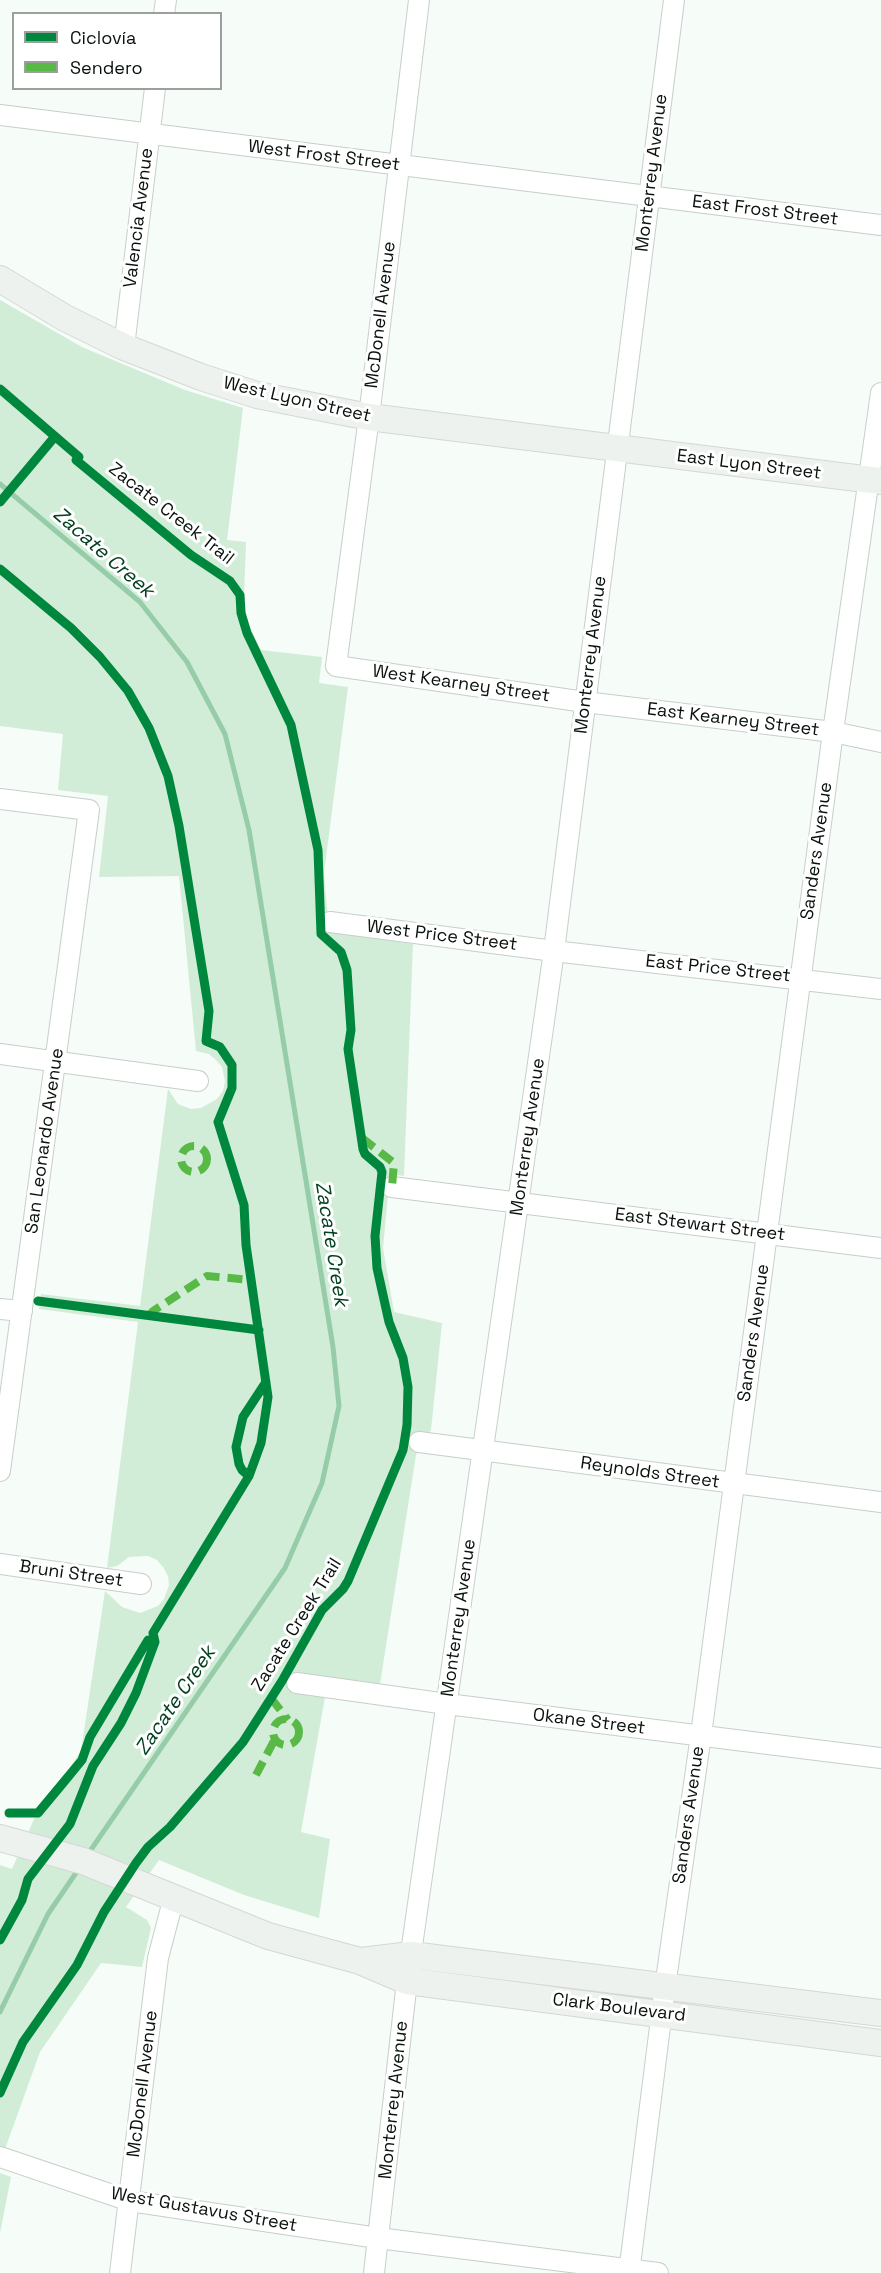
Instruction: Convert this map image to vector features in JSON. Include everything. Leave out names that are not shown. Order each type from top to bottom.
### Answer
[{"type":"main road","name":"West Lyon Street","points":[[0,279],[65,318],[124,346],[201,377],[257,395],[369,417],[617,448]]},
{"type":"main road","name":"East Lyon Street","points":[[617,448],[875,480]]},
{"type":"main road","name":"Clark Boulevard","points":[[9,1840],[83,1862],[268,1936],[360,1961],[407,1981],[881,2043]]},
{"type":"main road","name":"Clark Boulevard","points":[[360,1961],[411,1955],[881,2013]]},
{"type":"street","name":"McDonell Avenue","points":[[336,666],[369,417],[419,0]]},
{"type":"street","name":"Monterrey Avenue","points":[[374,2273],[407,1981],[554,951],[674,0]]},
{"type":"street","name":"Valencia Avenue","points":[[124,346],[155,90]]},
{"type":"street","name":"West Frost Street","points":[[0,115],[649,196]]},
{"type":"street","name":"East Frost Street","points":[[649,196],[881,225]]},
{"type":"street","name":"Sanders Avenue","points":[[629,2271],[833,732],[875,480],[881,393]]},
{"type":"street","name":"West Kearney Street","points":[[336,666],[585,702]]},
{"type":"street","name":"East Kearney Street","points":[[585,702],[833,732],[881,742]]},
{"type":"street","name":"San Leonardo Avenue","points":[[0,799],[89,810],[0,1471]]},
{"type":"street","name":"West Price Street","points":[[330,921],[554,951]]},
{"type":"street","name":"East Price Street","points":[[554,951],[881,989]]},
{"type":"street","points":[[0,1054],[198,1081]]},
{"type":"street","name":"East Stewart Street","points":[[392,1186],[881,1248]]},
{"type":"street","points":[[0,1309],[22,1311]]},
{"type":"street","name":"Reynolds Street","points":[[419,1442],[881,1502]]},
{"type":"street","name":"Bruni Street","points":[[0,1564],[141,1584]]},
{"type":"street","name":"Okane Street","points":[[297,1683],[881,1758]]},
{"type":"street","name":"McDonell Avenue","points":[[120,2273],[158,1958],[174,1897]]},
{"type":"street","name":"West Gustavus Street","points":[[1,2157],[73,2184],[130,2201],[378,2238],[658,2273]]},
{"type":"green space","points":[[0,300],[82,347],[185,390],[243,408],[227,540],[246,542],[244,598],[247,621],[261,650],[322,657],[319,683],[348,687],[324,873],[329,931],[413,944],[404,1176],[390,1174],[383,1248],[394,1312],[442,1323],[431,1430],[416,1455],[380,1684],[296,1673],[293,1691],[325,1697],[301,1832],[330,1839],[319,1918],[244,1895],[159,1860],[126,1907],[147,1920],[151,1928],[142,1967],[101,1963],[40,2052],[0,2163],[0,1865],[12,1869],[35,1817],[81,1751],[105,1591],[122,1607],[140,1613],[158,1606],[164,1599],[169,1585],[168,1576],[163,1567],[157,1560],[148,1556],[129,1557],[117,1566],[107,1568],[138,1322],[39,1309],[41,1294],[140,1306],[168,1089],[178,1104],[191,1109],[201,1108],[217,1099],[223,1091],[225,1081],[222,1067],[216,1060],[209,1054],[196,1051],[179,876],[99,877],[108,796],[58,790],[63,734],[0,726]]},
{"type":"green space","points":[[0,2173],[11,2177],[0,2233]]},
{"type":"waterway","name":"Zacate Creek","points":[[0,484],[140,602],[187,662],[225,734],[249,830],[333,1347],[339,1406],[322,1483],[285,1568],[88,1854]]},
{"type":"waterway","name":"Zacate Creek","points":[[0,2012],[48,1914],[80,1867]]},
{"type":"marked path","points":[[362,1138],[394,1163],[392,1187]]},
{"type":"marked path","points":[[194,1146],[203,1150],[207,1159],[203,1168],[194,1172],[185,1168],[181,1159],[185,1150],[194,1146]]},
{"type":"marked path","points":[[148,1316],[207,1276],[252,1280]]},
{"type":"marked path","points":[[271,1698],[288,1720]]},
{"type":"marked path","points":[[286,1719],[295,1723],[299,1732],[295,1741],[286,1745],[277,1741],[273,1732],[277,1723],[286,1719]]},
{"type":"marked path","points":[[256,1775],[275,1739]]},
{"type":"cycle path","name":"Zacate Creek Trail","points":[[0,389],[79,457],[76,460],[191,555],[230,581],[240,595],[241,613],[247,633],[291,725],[318,850],[321,934],[341,952],[347,970],[351,1030],[348,1049],[363,1149],[382,1172],[375,1236],[377,1268],[389,1322],[403,1358],[408,1387],[407,1425],[403,1450],[348,1581],[322,1610],[282,1681],[243,1742],[136,1863],[104,1912],[77,1965],[23,2042],[0,2093]]},
{"type":"cycle path","points":[[0,502],[52,440]]},
{"type":"cycle path","points":[[0,569],[71,628],[100,657],[128,691],[149,728],[168,776],[179,826],[209,1011],[206,1041],[220,1047],[232,1065],[232,1088],[218,1122],[244,1205],[246,1245],[268,1397],[261,1443],[249,1476],[153,1633],[155,1642],[136,1693],[121,1723],[93,1766],[70,1824],[28,1879],[22,1900],[0,1940]]},
{"type":"cycle path","points":[[38,1301],[259,1330]]},
{"type":"cycle path","points":[[249,1476],[239,1464],[236,1447],[243,1417],[266,1382]]},
{"type":"cycle path","points":[[9,1813],[38,1813],[82,1760],[90,1737],[148,1640]]}]
